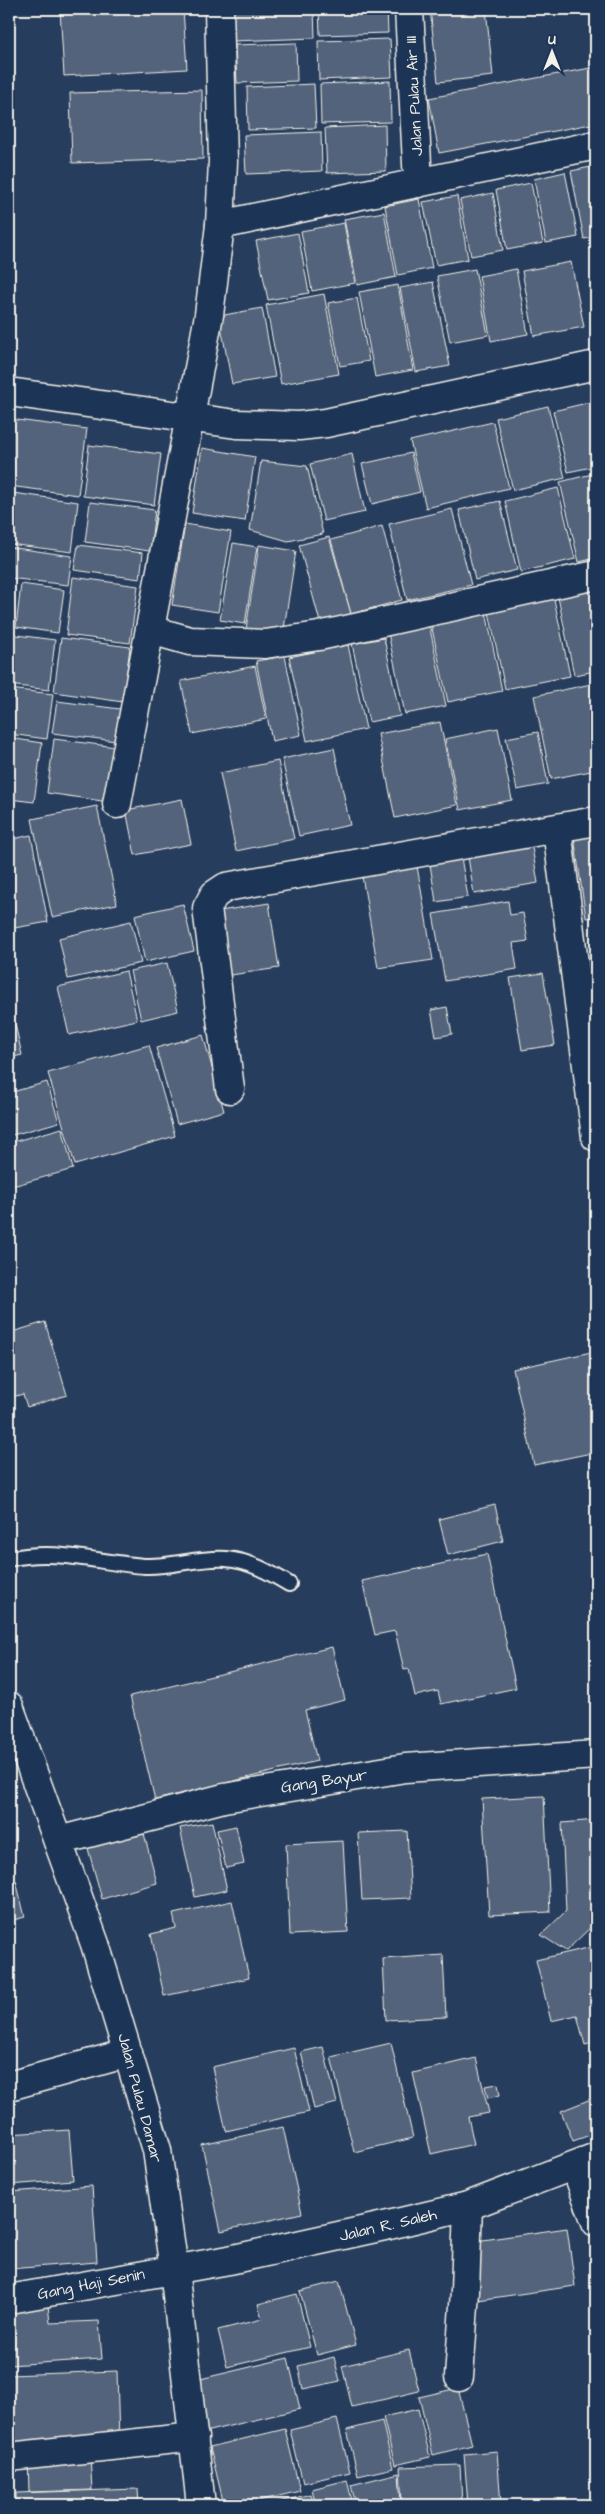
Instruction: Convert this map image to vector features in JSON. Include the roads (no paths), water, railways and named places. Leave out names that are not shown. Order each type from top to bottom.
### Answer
[{"type":"street","points":[[117,804],[209,315],[220,225],[223,161],[219,9]]},
{"type":"street","name":"Jalan Pulau Air III","points":[[409,9],[418,183]]},
{"type":"street","points":[[220,225],[596,145]]},
{"type":"street","points":[[9,392],[190,419],[275,426],[317,424],[596,366]]},
{"type":"street","points":[[151,630],[190,641],[265,644],[319,636],[596,575]]},
{"type":"street","points":[[230,1089],[207,908],[214,895],[226,887],[596,821]]},
{"type":"street","points":[[557,829],[588,1005],[596,1137]]},
{"type":"street","name":"Jalan Pulau Damar","points":[[9,1706],[95,1944],[156,2150],[174,2269],[201,2505]]},
{"type":"street","name":"Gang Bayur","points":[[58,1841],[224,1798],[405,1768],[596,1756]]},
{"type":"street","points":[[9,2086],[128,2053]]},
{"type":"street","points":[[586,2161],[596,2222]]},
{"type":"street","name":"Jalan R. Saleh","points":[[174,2269],[229,2260],[468,2206],[586,2161]]},
{"type":"street","points":[[459,2377],[468,2206]]},
{"type":"street","name":"Gang Haji Senin","points":[[9,2300],[174,2269]]},
{"type":"street","points":[[9,2457],[194,2437]]},
{"type":"lane","points":[[9,1559],[31,1554],[80,1557],[147,1566],[225,1559],[260,1567],[289,1584]]}]
